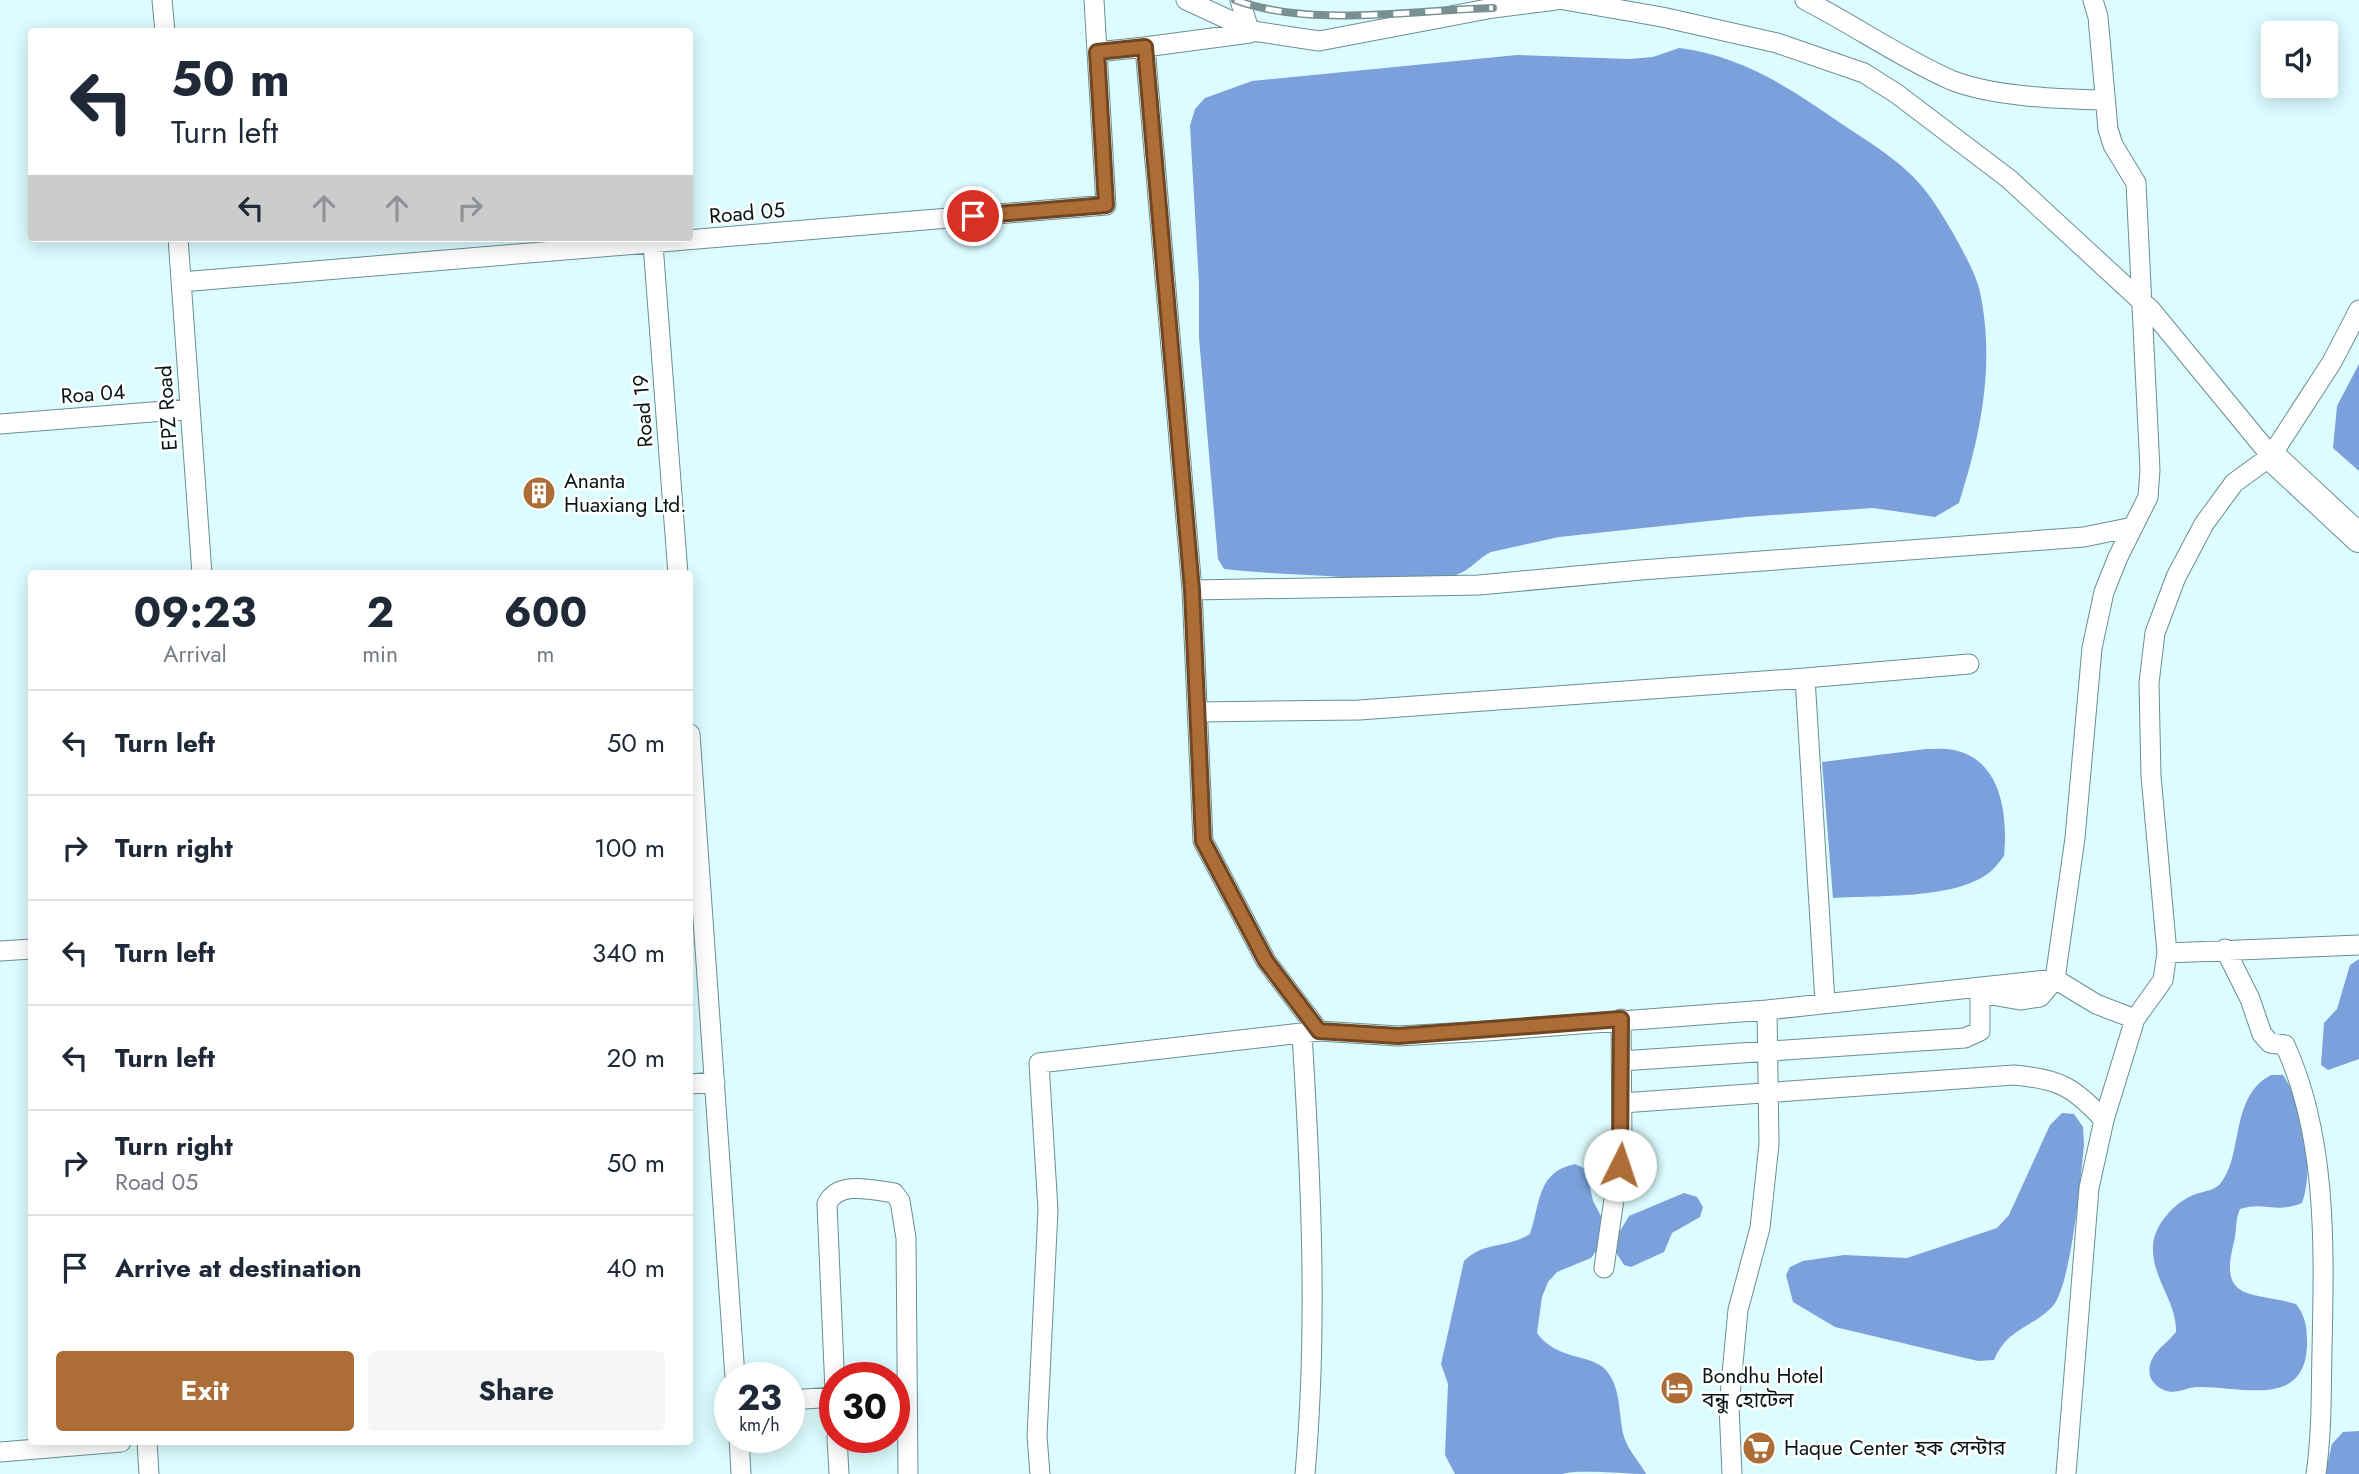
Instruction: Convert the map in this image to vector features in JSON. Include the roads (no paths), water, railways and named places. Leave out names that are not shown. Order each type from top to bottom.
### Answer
[{"type":"street","points":[[162,0],[164,28]]},
{"type":"street","points":[[1094,0],[1097,52],[1250,33],[1240,0]]},
{"type":"street","points":[[1186,0],[1252,31],[1319,41],[1493,8],[1556,0]]},
{"type":"street","points":[[1564,0],[1662,17],[1777,43],[1864,73],[1897,94],[2009,179],[2144,304],[2271,456],[2359,538]]},
{"type":"street","points":[[1805,0],[1952,80],[1992,90],[2071,100],[2105,100]]},
{"type":"street","points":[[1621,1061],[1965,1038],[1980,1031],[1980,993],[2020,1000],[2040,997],[2055,979],[2075,838],[2092,648],[2104,592],[2148,497],[2150,470],[2136,183],[2113,145],[2105,100],[2098,18],[2093,0]]},
{"type":"street","points":[[1145,47],[1192,590],[1203,841],[1266,961],[1310,1033],[1312,1365],[1306,1474]]},
{"type":"street","name":"Road 05","points":[[693,241],[1106,205],[1097,52]]},
{"type":"street","name":"EPZ Road","points":[[178,242],[202,570]]},
{"type":"street","name":"Road 05","points":[[181,282],[676,242]]},
{"type":"street","name":"Road 19","points":[[653,244],[678,570]]},
{"type":"street","points":[[2066,1474],[2089,1188],[2104,1120],[2135,1019],[2163,980],[2167,953],[2151,764],[2149,683],[2155,633],[2176,577],[2204,524],[2234,483],[2271,456],[2332,362],[2359,310]]},
{"type":"street","name":"Roa 04","points":[[0,424],[190,409]]},
{"type":"street","points":[[1192,590],[1479,585],[1641,570],[2084,537],[2133,527]]},
{"type":"street","points":[[1197,712],[1359,710],[1969,664]]},
{"type":"street","points":[[1805,678],[1825,1002]]},
{"type":"street","points":[[693,776],[734,1362]]},
{"type":"street","points":[[2167,953],[2359,945]]},
{"type":"street","points":[[0,951],[28,949]]},
{"type":"street","points":[[2225,949],[2250,999],[2262,1034],[2270,1043],[2285,1045],[2295,1066],[2309,1117],[2316,1161],[2325,1274],[2316,1474]]},
{"type":"street","points":[[1040,1474],[1037,1436],[1048,1210],[1039,1063],[1310,1033],[1398,1036],[1767,1010],[2055,979],[2096,1004],[2135,1019]]},
{"type":"street","points":[[1732,1474],[1729,1406],[1738,1310],[1760,1228],[1769,1144],[1767,1010]]},
{"type":"street","points":[[1605,1268],[1615,1206],[1622,1104],[1621,1019]]},
{"type":"street","points":[[1622,1104],[2024,1076],[2060,1081],[2083,1097],[2104,1120]]},
{"type":"street","points":[[693,1084],[715,1082]]},
{"type":"street","points":[[834,1362],[827,1203],[841,1189],[869,1189],[894,1193],[903,1216],[906,1238],[901,1362]]},
{"type":"street","points":[[0,1452],[85,1445]]},
{"type":"street","points":[[146,1445],[149,1474]]},
{"type":"street","points":[[740,1453],[741,1474]]},
{"type":"street","points":[[838,1453],[839,1474]]},
{"type":"street","points":[[906,1453],[908,1474]]},
{"type":"water","points":[[1679,48],[1721,57],[1760,73],[1797,94],[1871,143],[1908,172],[1919,182],[1941,214],[1976,278],[1984,315],[1986,343],[1984,397],[1974,451],[1959,503],[1935,517],[1873,508],[1746,517],[1559,537],[1491,552],[1461,573],[1425,581],[1224,569],[1218,559],[1199,338],[1199,284],[1190,126],[1195,109],[1205,98],[1252,81],[1517,55],[1629,59],[1653,57]]},
{"type":"water","points":[[2359,364],[2359,471],[2333,448],[2337,406]]},
{"type":"water","points":[[1926,749],[1951,749],[1970,756],[1983,765],[1992,777],[2003,808],[2004,856],[1990,872],[1957,887],[1914,894],[1833,898],[1822,762]]},
{"type":"water","points":[[2359,959],[2359,1059],[2328,1070],[2321,1065],[2324,1023],[2337,1009],[2350,965]]},
{"type":"water","points":[[2271,1075],[2283,1075],[2297,1103],[2307,1155],[2306,1188],[2302,1203],[2293,1206],[2240,1209],[2230,1262],[2231,1276],[2242,1291],[2296,1304],[2306,1328],[2304,1365],[2295,1379],[2282,1387],[2266,1390],[2196,1387],[2176,1392],[2164,1390],[2154,1383],[2150,1376],[2151,1362],[2157,1351],[2176,1332],[2173,1310],[2153,1257],[2155,1237],[2162,1221],[2174,1207],[2188,1197],[2220,1184],[2232,1158],[2249,1097],[2258,1085]]},
{"type":"water","points":[[2062,1113],[2074,1114],[2083,1127],[2084,1145],[2074,1230],[2065,1278],[2052,1307],[2006,1341],[1994,1360],[1978,1361],[1835,1327],[1793,1302],[1786,1275],[1790,1267],[1803,1261],[1844,1255],[1907,1258],[1997,1228],[2009,1215],[2050,1125]]},
{"type":"water","points":[[1575,1164],[1586,1169],[1593,1201],[1602,1218],[1600,1246],[1591,1258],[1557,1272],[1548,1282],[1542,1297],[1537,1333],[1545,1342],[1563,1353],[1591,1361],[1606,1370],[1615,1385],[1624,1437],[1646,1474],[1455,1474],[1445,1455],[1448,1384],[1441,1364],[1464,1261],[1479,1250],[1512,1242],[1530,1234],[1539,1199],[1547,1181],[1553,1174]]},
{"type":"water","points":[[1684,1193],[1697,1197],[1703,1207],[1700,1217],[1672,1233],[1664,1252],[1631,1267],[1624,1265],[1617,1254],[1616,1238],[1629,1216]]},
{"type":"water","points":[[2359,1431],[2359,1474],[2325,1474],[2332,1444],[2343,1432]]},
{"type":"railway","points":[[1235,0],[1296,13],[1329,15],[1493,8]]},
{"type":"place","name":"Ananta Huaxiang Ltd.","points":[[539,493]]},
{"type":"place","name":"Bondhu Hotel বন্ধু হোটেল","points":[[1677,1388]]},
{"type":"place","name":"Haque Center হক সেন্টার","points":[[1759,1448]]}]
